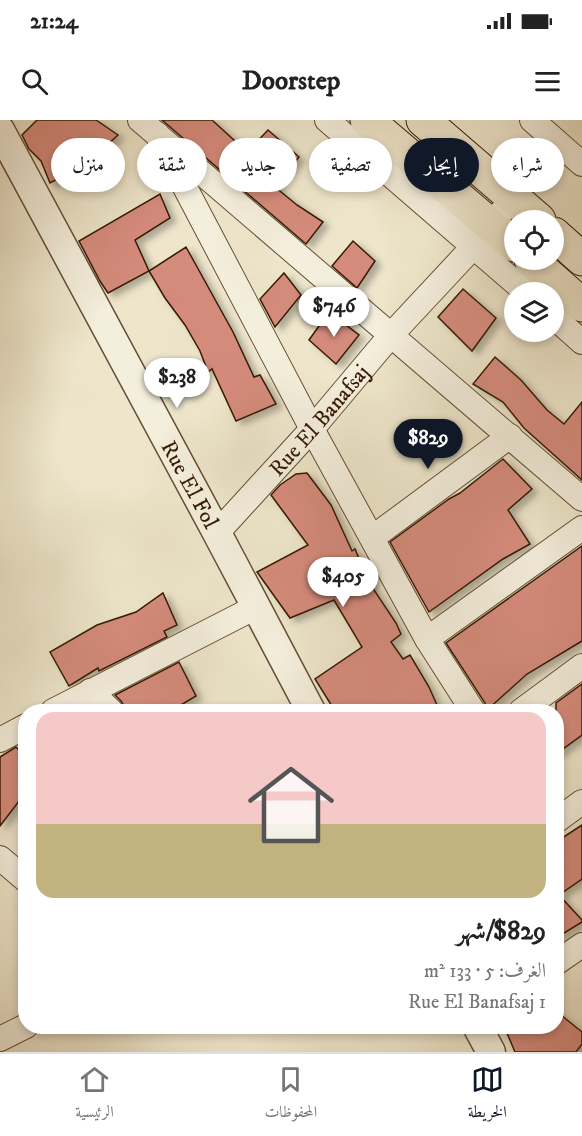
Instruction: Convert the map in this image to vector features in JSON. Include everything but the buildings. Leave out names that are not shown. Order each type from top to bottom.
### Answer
[{"type":"main road","points":[[367,120],[482,235],[504,242]]},
{"type":"main road","points":[[423,120],[527,210]]},
{"type":"main road","points":[[564,243],[582,259]]},
{"type":"main road","points":[[542,270],[582,305]]},
{"type":"street","points":[[327,120],[482,235],[518,282]]},
{"type":"street","points":[[532,120],[582,164]]},
{"type":"street","points":[[148,127],[582,500]]},
{"type":"street","points":[[148,127],[426,639],[468,704]]},
{"type":"street","name":"Rue El Fol","points":[[0,130],[218,533],[307,704]]},
{"type":"street","name":"Rue El Banafsaj","points":[[218,533],[312,429],[391,335],[514,199]]},
{"type":"street","points":[[564,325],[582,342]]},
{"type":"street","points":[[372,538],[510,436]]},
{"type":"street","points":[[426,639],[582,528]]},
{"type":"street","points":[[66,704],[256,607]]},
{"type":"street","points":[[530,704],[582,666]]},
{"type":"street","points":[[90,691],[104,704]]},
{"type":"street","points":[[0,740],[18,730]]},
{"type":"street","points":[[564,814],[582,802]]},
{"type":"street","points":[[0,858],[18,873]]},
{"type":"street","points":[[564,957],[582,945]]},
{"type":"street","points":[[0,1039],[18,1030]]}]
